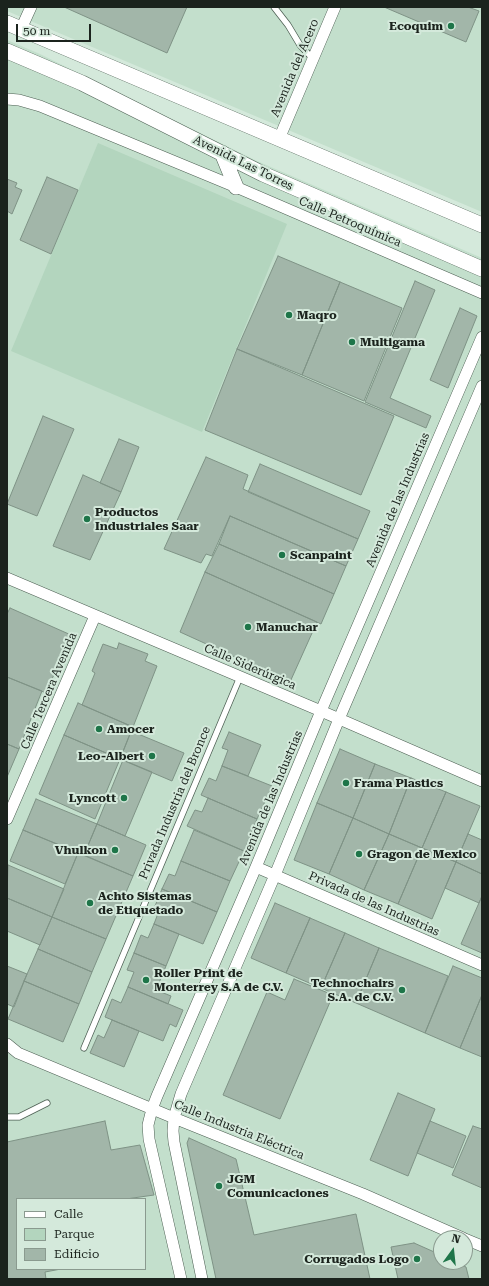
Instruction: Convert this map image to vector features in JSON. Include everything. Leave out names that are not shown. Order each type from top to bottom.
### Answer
[{"type":"main road","points":[[7,23],[482,225]]},
{"type":"main road","name":"Avenida Las Torres","points":[[7,51],[82,83],[263,174],[482,269]]},
{"type":"main road","points":[[222,153],[236,187]]},
{"type":"street","points":[[21,29],[31,7]]},
{"type":"street","name":"Avenida del Acero","points":[[279,139],[335,7]]},
{"type":"street","name":"Calle Petroquímica","points":[[7,99],[19,100],[40,106],[236,187],[482,293]]},
{"type":"street","name":"Avenida de las Industrias","points":[[181,1279],[150,1139],[148,1125],[152,1109],[482,337]]},
{"type":"street","points":[[202,1279],[174,1142],[174,1118],[181,1094],[339,719],[482,386]]},
{"type":"street","points":[[451,411],[469,419]]},
{"type":"street","name":"Calle Siderúrgica","points":[[7,578],[482,781]]},
{"type":"street","name":"Calle Tercera Avenida","points":[[7,819],[95,616]]},
{"type":"street","name":"Privada de las Industrias","points":[[256,867],[482,966]]},
{"type":"street","name":"Calle Industria Eléctrica","points":[[7,1044],[18,1053],[363,1194],[446,1230]]},
{"type":"street","points":[[7,1048],[18,1053]]},
{"type":"lane","points":[[274,7],[288,24],[300,45],[313,59]]},
{"type":"lane","name":"Privada Industria del Bronce","points":[[84,1048],[240,677]]},
{"type":"lane","points":[[7,1117],[19,1117],[47,1103]]},
{"type":"shaded area","points":[[7,7],[482,7],[482,212],[7,11]]},
{"type":"shaded area","points":[[7,40],[40,54],[257,161],[482,258],[482,1279],[7,1279]]},
{"type":"green space","points":[[98,143],[287,224],[202,432],[11,351]]},
{"type":"building","points":[[64,7],[187,7],[167,53]]},
{"type":"building","name":"Ecoquim","points":[[384,7],[468,7],[479,11],[466,42]]},
{"type":"building","points":[[47,177],[78,190],[51,254],[20,240]]},
{"type":"building","points":[[7,179],[17,183],[15,187],[22,190],[12,214],[7,211]]},
{"type":"building","name":"Maqro","points":[[278,256],[340,282],[302,375],[237,349]]},
{"type":"building","points":[[415,281],[435,290],[390,398],[431,416],[426,428],[365,402]]},
{"type":"building","name":"Multigama","points":[[340,282],[402,308],[364,401],[302,375]]},
{"type":"building","points":[[460,308],[477,316],[448,388],[430,380]]},
{"type":"building","points":[[237,349],[394,416],[361,495],[205,430]]},
{"type":"building","points":[[43,416],[74,429],[37,516],[7,504]]},
{"type":"building","points":[[119,439],[139,447],[121,492],[100,483]]},
{"type":"building","points":[[206,457],[248,475],[243,489],[358,539],[346,566],[230,516],[212,556],[206,554],[201,563],[164,549]]},
{"type":"building","points":[[260,464],[370,511],[358,539],[248,492]]},
{"type":"building","name":"Productos Industriales Saar","points":[[83,475],[121,492],[90,560],[53,546]]},
{"type":"building","name":"Scanpaint","points":[[230,516],[346,566],[334,594],[219,544]]},
{"type":"building","points":[[219,544],[334,594],[321,624],[205,572]]},
{"type":"building","name":"Manuchar","points":[[205,572],[317,622],[290,682],[180,632]]},
{"type":"building","points":[[10,608],[71,635],[46,693],[7,677],[7,614]]},
{"type":"building","points":[[119,643],[148,654],[145,661],[157,666],[133,727],[82,705],[95,673],[92,671],[103,644],[117,649]]},
{"type":"building","points":[[7,677],[42,691],[19,749],[7,744]]},
{"type":"building","name":"Amocer","points":[[78,703],[133,727],[120,759],[64,735]]},
{"type":"building","name":"Leo-Albert","points":[[131,731],[184,753],[172,781],[120,759]]},
{"type":"building","points":[[229,732],[261,745],[248,776],[222,766],[228,750],[222,748]]},
{"type":"building","points":[[64,735],[120,759],[95,819],[39,794]]},
{"type":"building","points":[[7,744],[19,749],[7,777]]},
{"type":"building","name":"Frama Plastics","points":[[340,749],[375,764],[353,818],[317,803]]},
{"type":"building","name":"Lyncott","points":[[123,760],[152,772],[125,836],[97,824]]},
{"type":"building","points":[[375,764],[411,778],[389,834],[353,818]]},
{"type":"building","points":[[222,766],[272,786],[257,819],[201,795],[209,778],[216,781]]},
{"type":"building","points":[[411,778],[446,792],[422,848],[389,834]]},
{"type":"building","points":[[446,792],[480,806],[456,862],[422,848]]},
{"type":"building","points":[[208,798],[257,819],[244,851],[187,826],[195,810],[202,812]]},
{"type":"building","points":[[36,799],[97,824],[84,855],[23,830]]},
{"type":"building","points":[[317,803],[353,818],[329,874],[294,860]]},
{"type":"building","name":"Gragon de Mexico","points":[[353,818],[389,834],[364,890],[329,874]]},
{"type":"building","name":"Vhulkon","points":[[97,824],[146,845],[133,876],[84,855]]},
{"type":"building","points":[[23,830],[78,853],[65,884],[10,861]]},
{"type":"building","points":[[194,830],[244,851],[230,881],[181,861]]},
{"type":"building","points":[[389,834],[422,848],[398,904],[364,890]]},
{"type":"building","points":[[468,834],[482,840],[482,874],[456,862]]},
{"type":"building","points":[[422,848],[456,862],[432,919],[398,904]]},
{"type":"building","name":"Achto Sistemas de Etiquetado","points":[[78,853],[133,876],[106,939],[52,917]]},
{"type":"building","points":[[181,861],[230,881],[217,912],[162,889],[169,874],[175,876]]},
{"type":"building","points":[[456,862],[482,874],[482,896],[479,903],[445,888]]},
{"type":"building","points":[[8,865],[64,889],[52,917],[7,898]]},
{"type":"building","points":[[162,889],[217,912],[203,944],[154,924],[160,908],[155,906]]},
{"type":"building","points":[[482,896],[482,953],[461,944]]},
{"type":"building","points":[[7,898],[52,917],[40,945],[7,931]]},
{"type":"building","points":[[275,903],[310,918],[286,973],[251,958]]},
{"type":"building","points":[[52,917],[106,939],[92,972],[38,949]]},
{"type":"building","points":[[310,918],[345,933],[321,988],[286,973]]},
{"type":"building","points":[[154,924],[179,934],[166,966],[134,953],[141,935],[148,938]]},
{"type":"building","points":[[345,933],[379,948],[356,1003],[321,988]]},
{"type":"building","name":"Technochairs S.A. de C.V.","points":[[379,948],[448,976],[425,1033],[356,1003]]},
{"type":"building","points":[[38,949],[92,972],[79,1004],[24,981]]},
{"type":"building","name":"Roller Print de Monterrey S.A de C.V.","points":[[134,953],[166,966],[156,990],[171,996],[168,1004],[128,987],[134,972],[127,970]]},
{"type":"building","points":[[7,966],[27,974],[14,1007],[7,1004]]},
{"type":"building","points":[[453,966],[482,978],[482,995],[460,1048],[425,1033]]},
{"type":"building","points":[[294,979],[333,995],[280,1119],[223,1095],[267,992],[285,1000]]},
{"type":"building","points":[[24,981],[79,1004],[63,1042],[8,1019]]},
{"type":"building","points":[[128,987],[183,1010],[176,1027],[170,1024],[163,1041],[105,1017],[112,999],[121,1003]]},
{"type":"building","points":[[482,995],[482,1057],[460,1048]]},
{"type":"building","points":[[112,1020],[139,1031],[124,1067],[90,1053],[98,1035],[104,1038]]},
{"type":"building","points":[[398,1093],[435,1109],[408,1176],[370,1160]]},
{"type":"building","points":[[105,1121],[111,1150],[140,1145],[154,1195],[133,1198],[16,1198],[16,1270],[56,1270],[45,1272],[46,1279],[7,1279],[7,1142]]},
{"type":"building","points":[[430,1121],[466,1136],[453,1168],[417,1153]]},
{"type":"building","points":[[473,1126],[482,1129],[482,1188],[452,1175]]},
{"type":"building","name":"JGM Comunicaciones","points":[[189,1138],[236,1159],[254,1235],[356,1214],[370,1279],[216,1279],[187,1143]]},
{"type":"building","name":"Corrugados Logo","points":[[414,1243],[433,1251],[433,1270],[467,1270],[469,1279],[398,1279],[391,1247]]},
{"type":"place","name":"Ecoquim","points":[[451,26]]},
{"type":"place","name":"Maqro","points":[[289,315]]},
{"type":"place","name":"Multigama","points":[[352,342]]},
{"type":"place","name":"Productos Industriales Saar","points":[[87,519]]},
{"type":"place","name":"Scanpaint","points":[[282,555]]},
{"type":"place","name":"Manuchar","points":[[248,627]]},
{"type":"place","name":"Amocer","points":[[99,729]]},
{"type":"place","name":"Leo-Albert","points":[[152,756]]},
{"type":"place","name":"Frama Plastics","points":[[346,783]]},
{"type":"place","name":"Lyncott","points":[[124,798]]},
{"type":"place","name":"Vhulkon","points":[[115,850]]},
{"type":"place","name":"Gragon de Mexico","points":[[359,854]]},
{"type":"place","name":"Achto Sistemas de Etiquetado","points":[[90,903]]},
{"type":"place","name":"Roller Print de Monterrey S.A de C.V.","points":[[146,980]]},
{"type":"place","name":"Technochairs S.A. de C.V.","points":[[402,990]]},
{"type":"place","name":"JGM Comunicaciones","points":[[219,1186]]},
{"type":"place","name":"Corrugados Logo","points":[[417,1259]]}]
